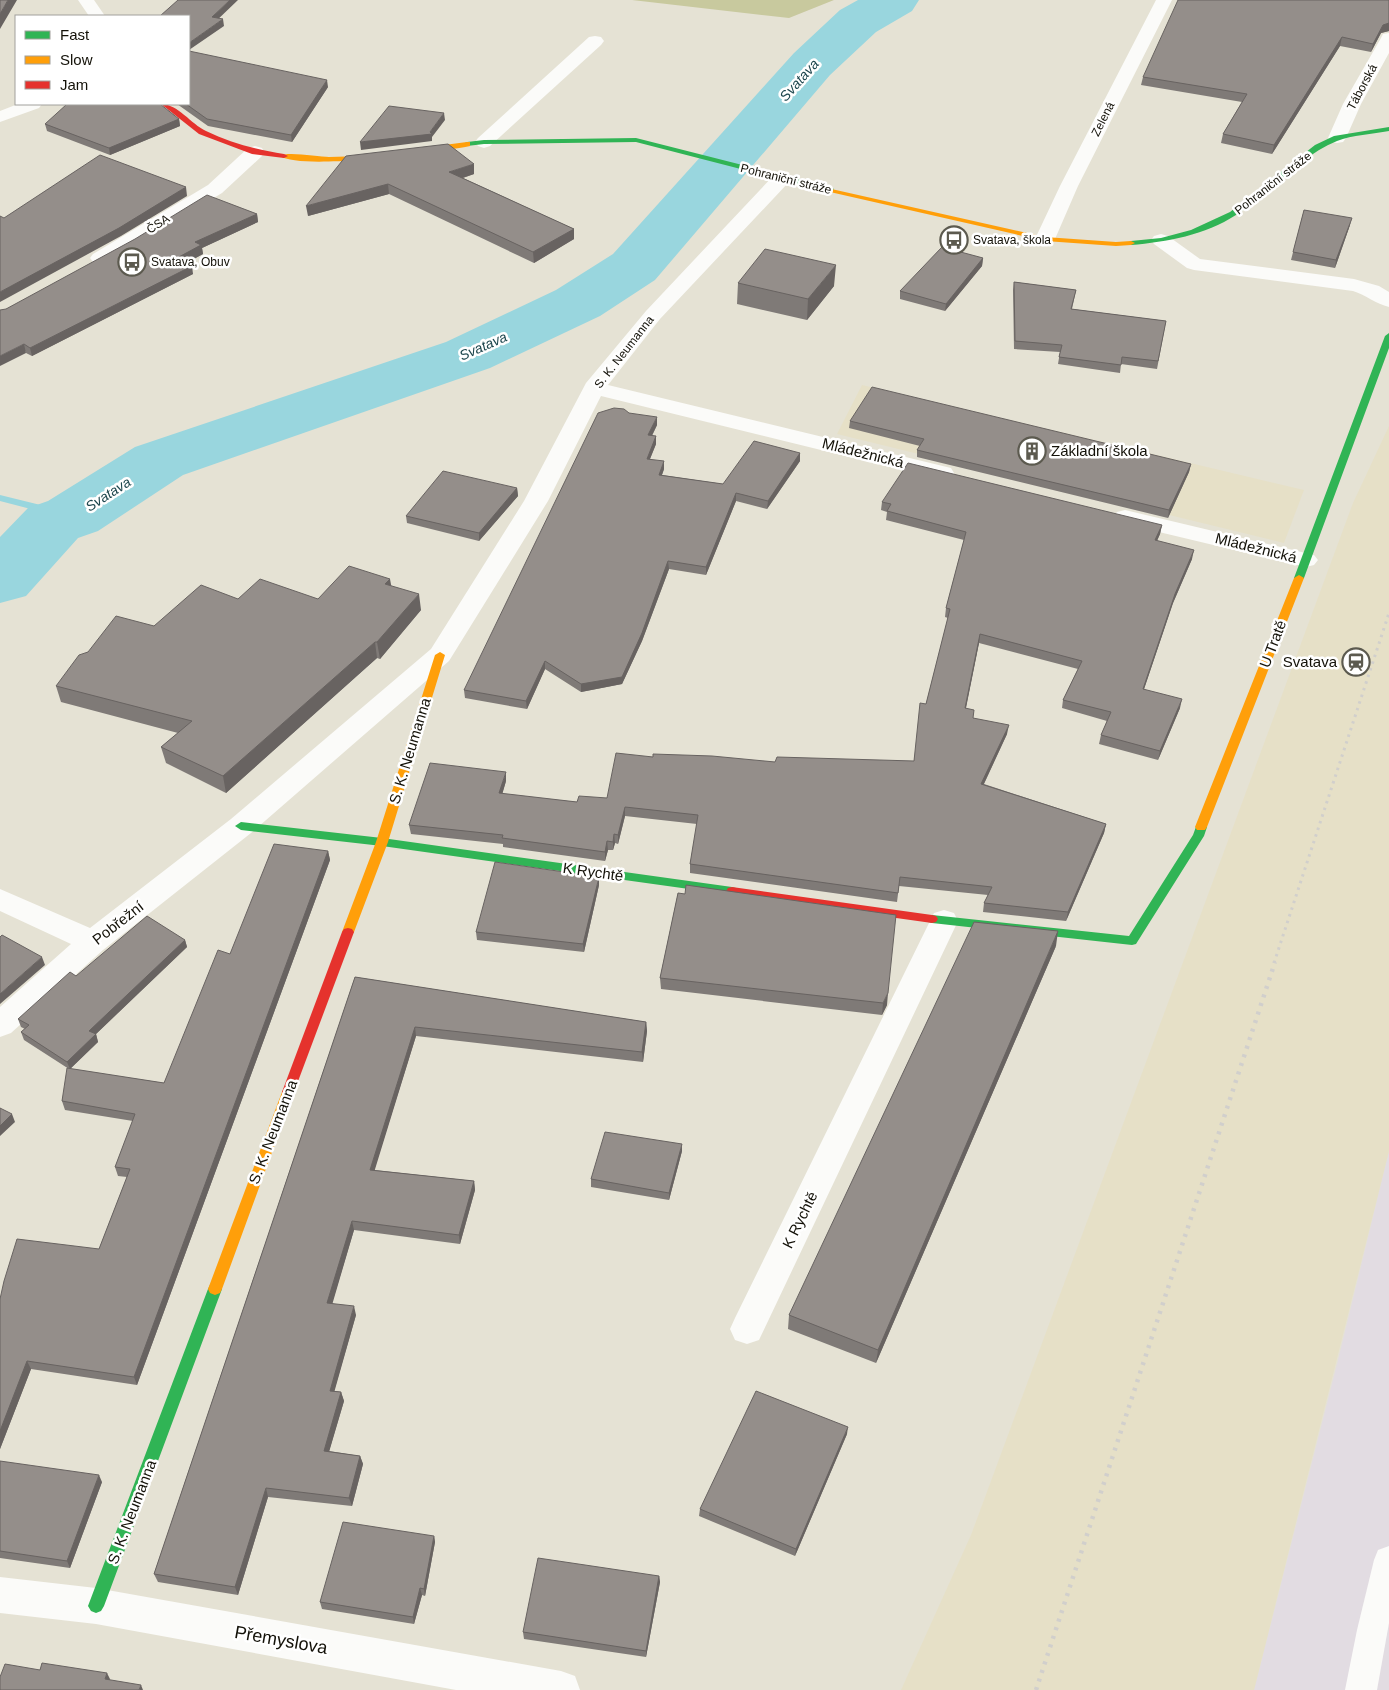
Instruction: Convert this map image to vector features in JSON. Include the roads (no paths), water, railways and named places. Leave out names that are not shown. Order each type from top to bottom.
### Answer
[{"type":"street","points":[[86,0],[96,15]]},
{"type":"street","name":"Zelená","points":[[1045,239],[1069,186],[1164,0]]},
{"type":"street","name":"Táborská","points":[[1337,138],[1352,104],[1389,38]]},
{"type":"street","points":[[484,142],[595,41]]},
{"type":"street","points":[[0,117],[30,105]]},
{"type":"street","name":"Pohraniční stráže","points":[[165,105],[202,132],[255,152],[304,159],[356,158],[484,142],[636,140],[781,179],[1045,239],[1116,244],[1160,240],[1194,232],[1234,214],[1318,147],[1337,138],[1389,129]]},
{"type":"street","name":"ČSA","points":[[86,266],[130,242],[215,189],[255,152]]},
{"type":"street","name":"S. K. Neumanna","points":[[96,1606],[382,842],[440,654],[536,500],[594,388],[653,315],[781,179]]},
{"type":"street","points":[[1160,240],[1194,264],[1354,285],[1372,290],[1389,301]]},
{"type":"street","name":"U Tratě","points":[[1132,941],[1198,836],[1306,560],[1389,336]]},
{"type":"street","name":"Mládežnická","points":[[594,388],[959,477]]},
{"type":"street","name":"Mládežnická","points":[[1104,512],[1306,560]]},
{"type":"street","name":"S. K. Neumanna","points":[[241,826],[440,654]]},
{"type":"street","name":"K Rychtě","points":[[241,826],[382,842],[944,921],[1132,941]]},
{"type":"street","name":"Pobřežní","points":[[0,1025],[93,942],[241,826]]},
{"type":"street","points":[[0,899],[93,942]]},
{"type":"street","name":"K Rychtě","points":[[747,1329],[944,921]]},
{"type":"street","name":"Přemyslova","points":[[0,1595],[96,1606],[561,1690]]},
{"type":"lane","points":[[1360,1690],[1389,1560]]},
{"type":"waterway","name":"Svatava","points":[[0,580],[53,523],[73,516],[159,461],[468,355],[578,303],[634,267],[812,64],[858,21],[894,0]]},
{"type":"waterway","points":[[0,498],[73,516]]},
{"type":"railway","points":[[1274,963],[1389,613]]},
{"type":"railway","points":[[1036,1690],[1275,962]]},
{"type":"place","name":"Svatava, škola","points":[[954,240]]},
{"type":"place","name":"Svatava, Obuv","points":[[132,262]]},
{"type":"place","name":"Základní škola","points":[[1032,451]]},
{"type":"place","name":"Svatava","points":[[1356,662]]}]
